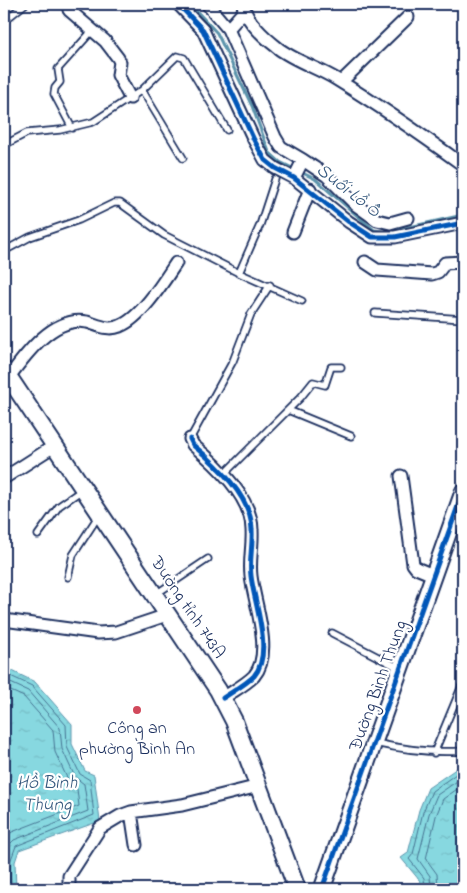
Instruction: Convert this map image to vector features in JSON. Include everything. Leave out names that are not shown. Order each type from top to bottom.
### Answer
[{"type":"main road","name":"Đường tỉnh 743A","points":[[6,373],[223,698],[259,786],[297,889]]},
{"type":"street","points":[[70,4],[68,10],[105,41],[118,58],[120,62],[118,75],[130,98]]},
{"type":"street","points":[[178,4],[203,30],[265,160],[310,189],[349,222],[372,237],[395,238],[463,223]]},
{"type":"street","points":[[207,4],[228,29],[281,147],[327,176],[356,205],[377,220],[390,222],[408,218]]},
{"type":"street","points":[[228,29],[243,8],[278,48],[341,82],[410,126],[463,165]]},
{"type":"street","points":[[341,82],[408,17]]},
{"type":"street","points":[[294,178],[302,162]]},
{"type":"street","points":[[293,232],[310,189]]},
{"type":"street","points":[[365,262],[377,270],[432,274],[438,272],[445,264],[463,262]]},
{"type":"street","points":[[6,373],[35,343],[53,330],[69,323],[85,322],[109,328],[126,323],[157,289],[176,263]]},
{"type":"street","points":[[190,439],[225,473],[243,501],[252,528],[250,574],[261,628],[262,660],[255,675],[223,698]]},
{"type":"street","points":[[4,478],[54,446]]},
{"type":"street","points":[[401,476],[413,564],[416,568],[433,574]]},
{"type":"street","name":"Đường Bình Thung","points":[[322,889],[463,492]]},
{"type":"street","points":[[4,620],[98,633],[116,632],[167,615]]},
{"type":"street","points":[[69,889],[69,876],[100,828],[131,812],[182,805],[259,786]]},
{"type":"street","points":[[131,812],[136,845]]},
{"type":"lane","points":[[4,21],[25,4]]},
{"type":"lane","points":[[72,128],[54,94],[55,88],[60,82],[58,69],[92,31]]},
{"type":"lane","points":[[4,145],[27,133],[72,128],[93,122],[142,90],[176,56],[182,56],[227,130]]},
{"type":"lane","points":[[142,90],[183,158]]},
{"type":"lane","points":[[239,273],[260,225],[275,179]]},
{"type":"lane","points":[[4,251],[30,237],[79,220],[114,203],[120,204],[164,235],[239,273],[270,285],[302,301]]},
{"type":"lane","points":[[190,439],[233,361],[251,314],[270,285]]},
{"type":"lane","points":[[375,313],[463,319]]},
{"type":"lane","points":[[225,473],[314,382],[325,385],[331,367],[341,367]]},
{"type":"lane","points":[[288,410],[351,436]]},
{"type":"lane","points":[[38,535],[59,506],[84,489]]},
{"type":"lane","points":[[68,577],[73,555],[100,513]]},
{"type":"lane","points":[[154,595],[208,558]]},
{"type":"lane","points":[[332,633],[400,669]]},
{"type":"lane","points":[[434,753],[463,683]]},
{"type":"lane","points":[[373,742],[412,751],[434,753],[463,751]]},
{"type":"water","name":"Hồ Bình Thung","points":[[4,667],[35,682],[72,724],[72,744],[85,771],[94,775],[100,821],[19,850],[15,862],[16,889],[4,889]]},
{"type":"water","points":[[463,764],[463,889],[420,889],[420,881],[401,858],[408,853],[419,810],[428,788]]},
{"type":"waterway","name":"Suối Lồ Ồ","points":[[190,4],[217,33],[252,106],[269,152],[280,162],[315,179],[374,230],[387,232],[463,215]]},
{"type":"cycle path","points":[[178,4],[203,30],[254,140],[265,160],[275,168],[294,178],[349,222],[372,237],[395,237],[463,223]]},
{"type":"cycle path","points":[[190,439],[193,445],[231,482],[246,505],[252,530],[251,570],[263,641],[260,666],[254,676],[223,698]]},
{"type":"cycle path","points":[[322,889],[463,492]]},
{"type":"place","name":"Công an phường Bình An","points":[[137,710]]}]
